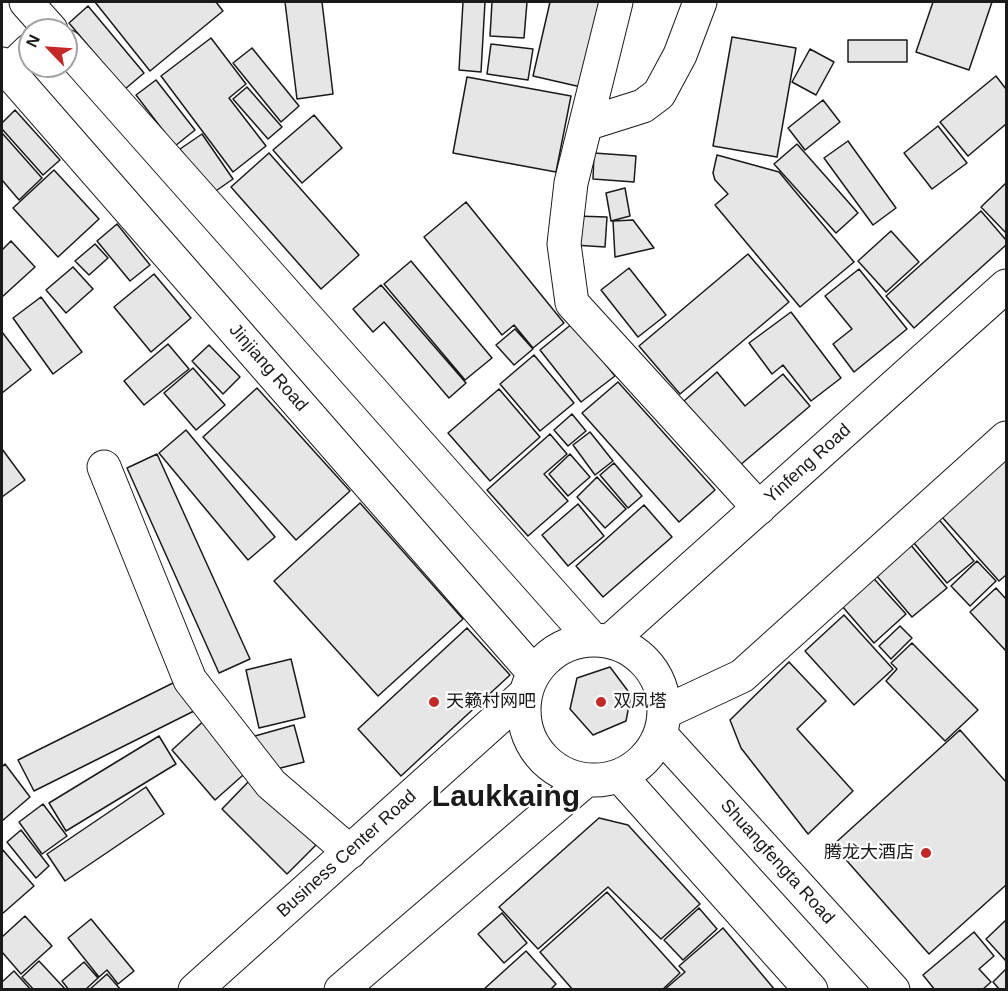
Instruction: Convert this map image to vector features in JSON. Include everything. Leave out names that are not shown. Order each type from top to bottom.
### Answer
[{"type":"main road","points":[[26,2],[40,18]]},
{"type":"main road","points":[[616,2],[571,183],[564,244],[572,303],[759,508]]},
{"type":"main road","points":[[586,124],[643,106],[658,94],[680,55],[700,2]]},
{"type":"main road","points":[[78,59],[601,640]]},
{"type":"main road","name":"Jinjiang Road","points":[[13,62],[530,684]]},
{"type":"main road","name":"Yinfeng Road","points":[[601,640],[759,508],[1006,286]]},
{"type":"main road","points":[[663,723],[742,676],[1006,438]]},
{"type":"main road","points":[[104,467],[190,680],[271,784],[350,852]]},
{"type":"main road","points":[[601,640],[636,652],[652,668],[662,689],[663,723],[649,756],[631,771],[608,780],[585,781],[562,774],[543,760],[530,740],[524,717],[530,684],[549,655],[569,644],[601,640]]},
{"type":"main road","name":"Business Center Road","points":[[195,990],[350,852],[530,684]]},
{"type":"main road","name":"Shuangfengta Road","points":[[663,723],[893,990]]},
{"type":"main road","points":[[620,776],[811,990]]},
{"type":"main road","points":[[341,990],[585,781]]},
{"type":"building","points":[[95,2],[216,2],[223,11],[150,71]]},
{"type":"building","points":[[285,2],[322,2],[333,94],[297,99]]},
{"type":"building","points":[[463,2],[485,2],[481,72],[459,70]]},
{"type":"building","points":[[492,2],[527,2],[524,38],[490,36]]},
{"type":"building","points":[[550,2],[600,2],[581,87],[533,76]]},
{"type":"building","points":[[933,2],[992,2],[969,70],[916,52]]},
{"type":"building","points":[[88,6],[144,73],[125,89],[78,34],[78,18],[75,18]]},
{"type":"building","points":[[732,37],[796,48],[777,157],[713,146]]},
{"type":"building","points":[[211,38],[246,84],[229,98],[266,146],[233,172],[161,76]]},
{"type":"building","points":[[848,40],[907,40],[907,62],[848,62]]},
{"type":"building","points":[[491,44],[533,49],[528,80],[487,74]]},
{"type":"building","points":[[252,48],[299,106],[281,122],[233,63]]},
{"type":"building","points":[[810,49],[834,62],[816,95],[792,82]]},
{"type":"building","points":[[996,76],[1006,89],[1006,124],[968,156],[940,122]]},
{"type":"building","points":[[467,77],[571,96],[556,172],[453,153]]},
{"type":"building","points":[[156,80],[195,130],[175,146],[136,95]]},
{"type":"building","points":[[247,87],[282,127],[268,139],[233,99]]},
{"type":"building","points":[[823,100],[840,122],[805,150],[788,128]]},
{"type":"building","points":[[15,110],[60,160],[43,175],[2,129],[2,123]]},
{"type":"building","points":[[314,115],[342,148],[302,183],[273,150]]},
{"type":"building","points":[[938,126],[967,163],[932,189],[904,153]]},
{"type":"building","points":[[2,133],[42,178],[19,200],[2,180]]},
{"type":"building","points":[[202,134],[233,179],[210,195],[180,149]]},
{"type":"building","points":[[848,141],[896,208],[873,225],[824,158]]},
{"type":"building","points":[[797,144],[858,213],[836,233],[774,164]]},
{"type":"building","points":[[269,153],[359,255],[321,289],[231,187]]},
{"type":"building","points":[[594,153],[636,156],[634,182],[593,179]]},
{"type":"building","points":[[717,155],[779,172],[854,262],[800,307],[715,205],[728,194],[715,180],[713,173]]},
{"type":"building","points":[[54,170],[99,219],[58,257],[13,208]]},
{"type":"building","points":[[1006,183],[1006,233],[981,207]]},
{"type":"building","points":[[625,188],[630,216],[611,221],[606,193]]},
{"type":"building","points":[[466,202],[564,323],[533,348],[514,325],[502,335],[424,237]]},
{"type":"building","points":[[981,211],[1006,240],[1006,245],[914,328],[886,296]]},
{"type":"building","points":[[576,216],[607,217],[605,247],[574,245]]},
{"type":"building","points":[[633,220],[654,248],[615,257],[613,221]]},
{"type":"building","points":[[117,224],[150,265],[130,281],[97,241]]},
{"type":"building","points":[[891,231],[919,262],[886,292],[858,261]]},
{"type":"building","points":[[11,241],[35,267],[2,297],[2,250]]},
{"type":"building","points":[[95,244],[108,258],[89,275],[75,261]]},
{"type":"building","points":[[748,254],[789,302],[680,394],[639,346]]},
{"type":"building","points":[[411,261],[492,358],[465,380],[384,284]]},
{"type":"building","points":[[73,267],[93,289],[66,313],[46,290]]},
{"type":"building","points":[[629,268],[666,315],[638,337],[601,290]]},
{"type":"building","points":[[859,269],[907,329],[854,372],[833,344],[852,329],[825,296]]},
{"type":"building","points":[[154,274],[191,318],[151,352],[114,307]]},
{"type":"building","points":[[381,285],[466,383],[449,398],[384,322],[373,332],[353,309]]},
{"type":"building","points":[[41,297],[82,352],[53,374],[13,318]]},
{"type":"building","points":[[791,312],[841,378],[811,401],[783,365],[772,374],[749,343]]},
{"type":"building","points":[[573,323],[615,376],[581,402],[540,350]]},
{"type":"building","points":[[515,329],[533,349],[514,365],[496,345]]},
{"type":"building","points":[[2,332],[31,370],[2,393]]},
{"type":"building","points":[[168,344],[189,369],[144,405],[124,381]]},
{"type":"building","points":[[209,345],[240,377],[223,394],[192,361]]},
{"type":"building","points":[[534,355],[574,403],[540,431],[500,384]]},
{"type":"building","points":[[193,368],[225,405],[196,430],[164,393]]},
{"type":"building","points":[[717,372],[745,406],[783,374],[810,406],[739,466],[684,401]]},
{"type":"building","points":[[618,382],[715,490],[679,522],[582,413]]},
{"type":"building","points":[[257,388],[350,491],[296,540],[203,437]]},
{"type":"building","points":[[499,389],[540,437],[490,481],[448,433]]},
{"type":"building","points":[[572,414],[586,431],[568,446],[554,430]]},
{"type":"building","points":[[186,430],[275,537],[248,560],[159,453]]},
{"type":"building","points":[[590,432],[613,461],[595,475],[573,445]]},
{"type":"building","points":[[550,434],[567,454],[544,474],[568,501],[528,536],[487,490]]},
{"type":"building","points":[[2,449],[25,480],[2,497]]},
{"type":"building","points":[[157,454],[250,659],[219,673],[127,468]]},
{"type":"building","points":[[570,454],[590,477],[568,496],[549,474]]},
{"type":"building","points":[[1006,458],[1006,575],[999,581],[942,517]]},
{"type":"building","points":[[614,463],[642,496],[628,508],[600,475]]},
{"type":"building","points":[[597,477],[626,509],[605,528],[577,497]]},
{"type":"building","points":[[360,503],[463,619],[378,696],[274,581]]},
{"type":"building","points":[[578,504],[604,536],[568,566],[542,535]]},
{"type":"building","points":[[644,505],[672,537],[603,597],[576,566]]},
{"type":"building","points":[[935,515],[974,561],[947,583],[909,537]]},
{"type":"building","points":[[904,537],[947,588],[912,617],[869,567]]},
{"type":"building","points":[[977,561],[996,581],[970,606],[951,586]]},
{"type":"building","points":[[866,570],[906,614],[874,643],[835,598]]},
{"type":"building","points":[[996,588],[1006,599],[1006,651],[970,612]]},
{"type":"building","points":[[844,615],[893,669],[854,705],[805,651]]},
{"type":"building","points":[[900,626],[912,638],[891,659],[879,646]]},
{"type":"building","name":"天籁村网吧","points":[[467,628],[510,675],[401,776],[358,729]]},
{"type":"building","points":[[912,643],[978,710],[945,741],[886,681],[897,669],[891,663]]},
{"type":"building","points":[[291,659],[305,717],[259,728],[246,670]]},
{"type":"building","points":[[789,662],[826,701],[797,729],[853,791],[808,834],[741,748],[730,720]]},
{"type":"building","name":"双凤塔","points":[[610,667],[631,695],[626,721],[593,735],[570,709],[577,678]]},
{"type":"building","points":[[179,680],[194,711],[34,791],[18,760]]},
{"type":"building","points":[[208,717],[251,768],[215,800],[172,750]]},
{"type":"building","points":[[294,725],[304,762],[265,772],[255,736]]},
{"type":"building","points":[[960,730],[1006,782],[1006,885],[929,954],[833,845]]},
{"type":"building","points":[[159,736],[176,764],[66,831],[49,803]]},
{"type":"building","points":[[5,764],[30,797],[2,821],[2,767]]},
{"type":"building","points":[[251,779],[316,845],[287,874],[222,809]]},
{"type":"building","points":[[146,787],[164,814],[65,881],[47,854]]},
{"type":"building","points":[[43,804],[67,836],[42,854],[19,822]]},
{"type":"building","points":[[599,818],[628,825],[700,904],[661,939],[608,887],[538,949],[499,907]]},
{"type":"building","points":[[21,830],[49,866],[36,878],[7,842]]},
{"type":"building","points":[[2,849],[34,886],[2,914]]},
{"type":"building","points":[[607,892],[680,973],[662,990],[573,990],[540,952]]},
{"type":"building","points":[[699,908],[717,929],[683,960],[664,940]]},
{"type":"building","points":[[502,913],[527,943],[504,963],[478,934]]},
{"type":"building","points":[[25,916],[52,946],[21,974],[2,952],[2,937]]},
{"type":"building","points":[[91,919],[134,971],[118,984],[107,970],[99,977],[68,938]]},
{"type":"building","points":[[1006,920],[1006,961],[986,939]]},
{"type":"building","points":[[723,928],[775,990],[664,990],[685,972],[679,966]]},
{"type":"building","points":[[974,932],[994,956],[979,969],[991,982],[982,990],[935,990],[923,975]]},
{"type":"building","points":[[526,951],[556,984],[550,990],[483,990]]},
{"type":"building","points":[[39,961],[66,990],[34,990],[22,977]]},
{"type":"building","points":[[84,962],[98,978],[85,990],[69,990],[62,981]]},
{"type":"building","points":[[1006,969],[1006,990],[1000,990],[993,982]]},
{"type":"building","points":[[14,971],[31,990],[2,990],[2,982]]},
{"type":"building","points":[[107,974],[121,990],[89,990]]},
{"type":"place","name":"天籁村网吧","points":[[434,702]]},
{"type":"place","name":"双凤塔","points":[[601,702]]},
{"type":"place","name":"腾龙大酒店","points":[[926,853]]},
{"type":"district","name":"Laukkaing","points":[[506,798]]}]
